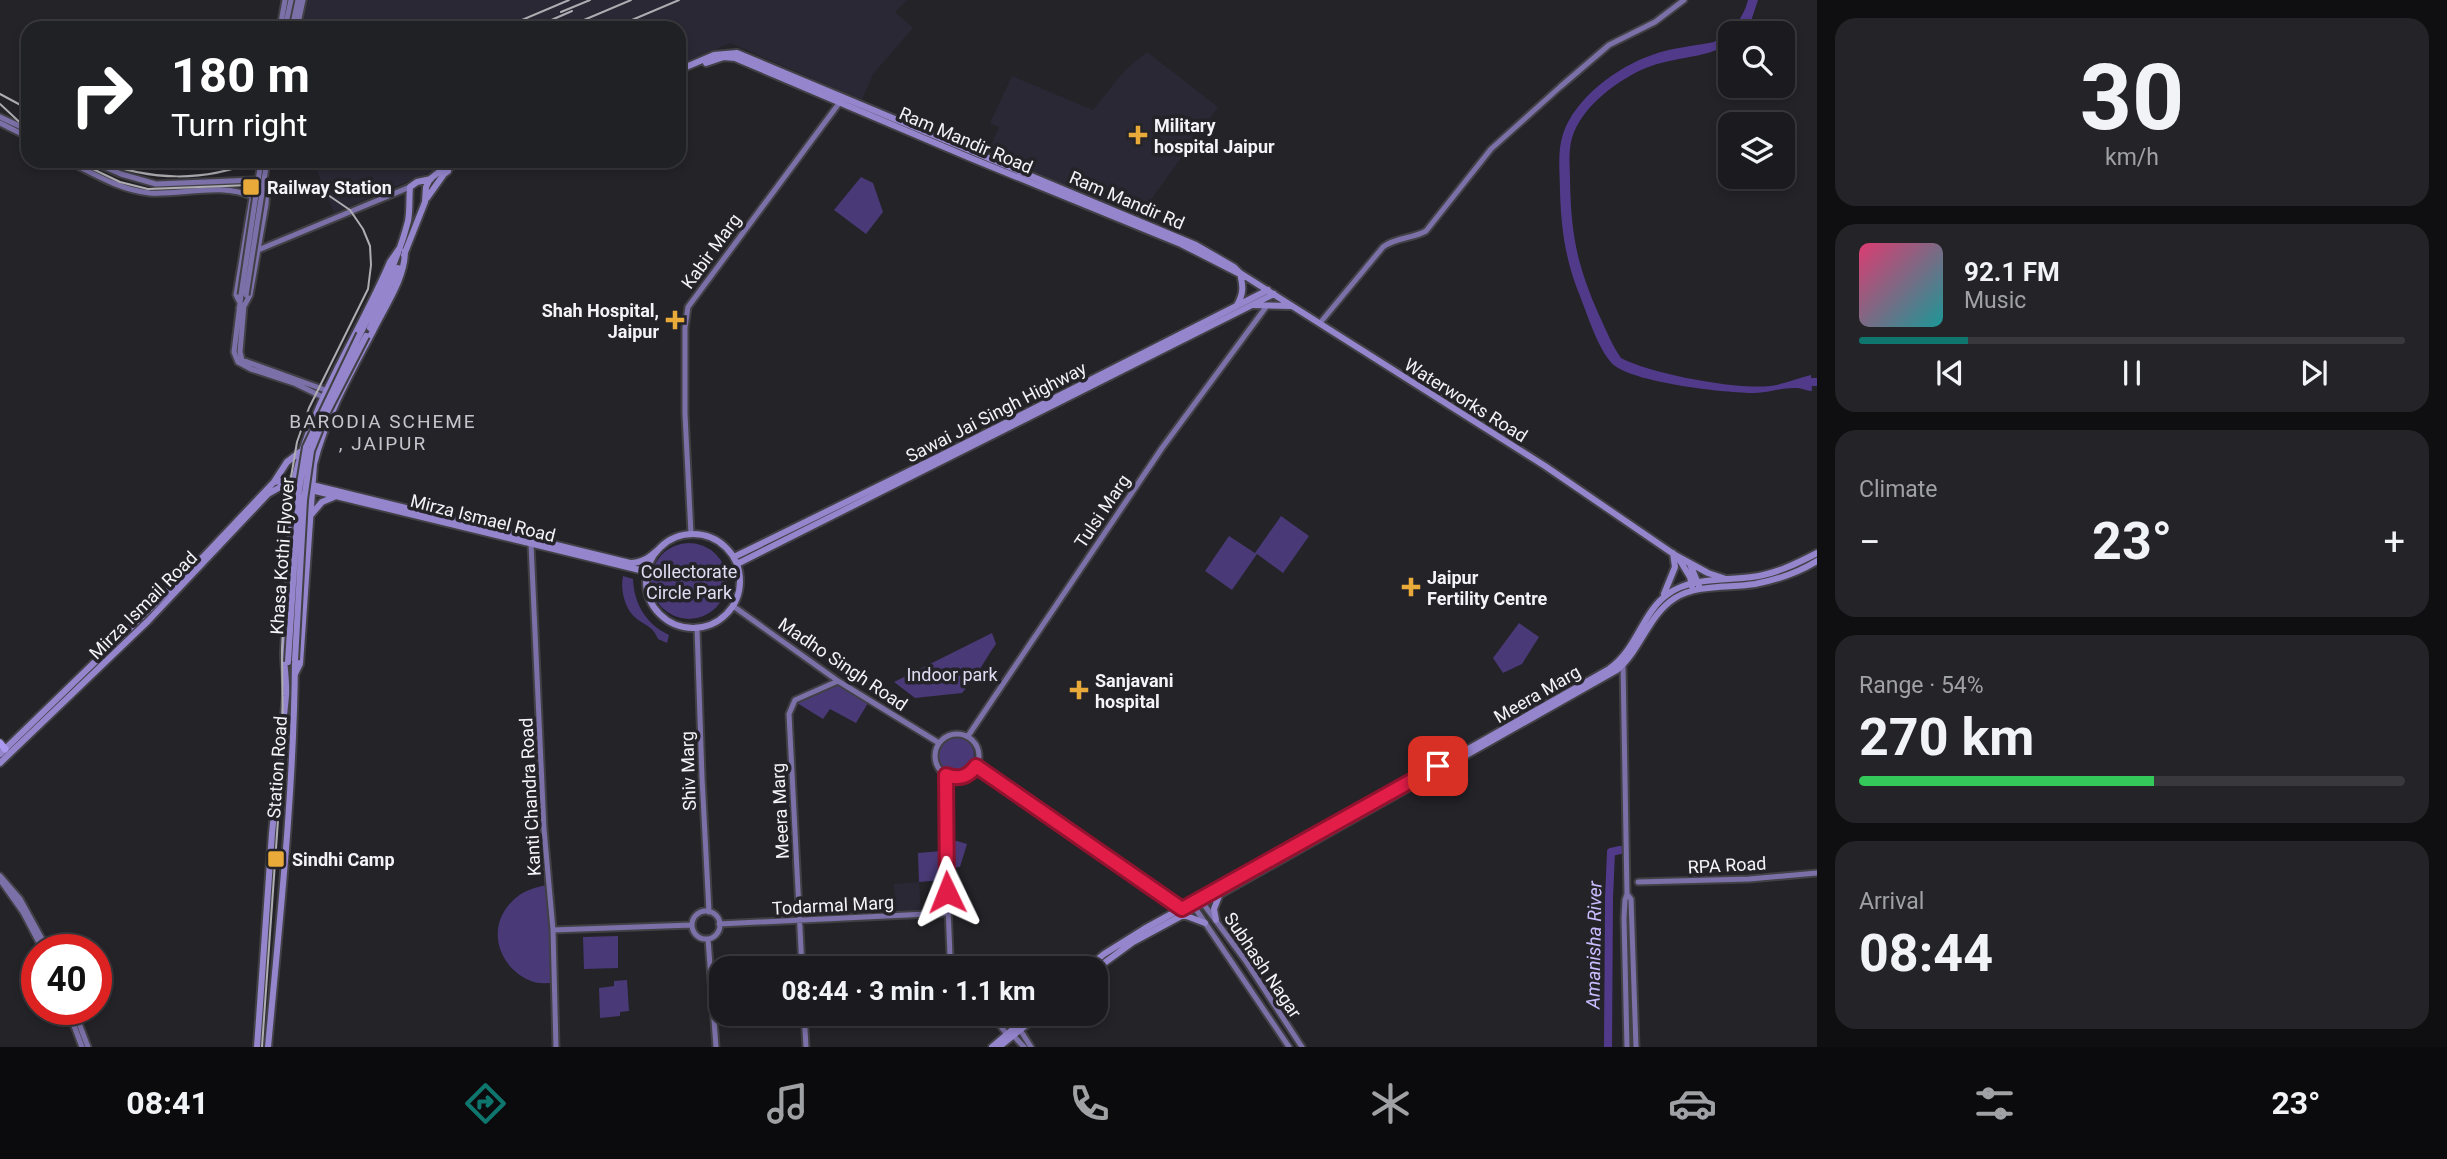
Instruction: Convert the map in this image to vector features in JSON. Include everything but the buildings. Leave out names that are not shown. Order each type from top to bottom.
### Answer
[{"type":"main road","name":"Ram Mandir Rd","points":[[686,69],[714,55],[737,53],[841,100],[1210,252],[1240,273]]},
{"type":"main road","points":[[686,70],[724,57],[735,58],[801,83]]},
{"type":"main road","points":[[426,196],[426,187],[431,179],[448,168]]},
{"type":"main road","points":[[426,196],[444,174],[457,168]]},
{"type":"main road","points":[[410,191],[417,181],[431,179]]},
{"type":"main road","name":"Station Road","points":[[257,1047],[269,884],[291,675],[300,664],[314,464],[320,440],[338,399],[396,286],[405,262],[402,250],[409,217],[410,191]]},
{"type":"main road","name":"Station Road","points":[[402,250],[426,196]]},
{"type":"main road","points":[[300,452],[325,394],[390,262],[402,250]]},
{"type":"main road","name":"Khasa Kothi Flyover","points":[[291,675],[304,499],[311,451],[402,250]]},
{"type":"main road","name":"Waterworks Road","points":[[1240,273],[1545,466],[1688,563],[1726,579]]},
{"type":"main road","points":[[1236,306],[1242,296],[1240,273]]},
{"type":"main road","points":[[1020,419],[1251,305],[1271,292]]},
{"type":"main road","name":"Sawai Jai Singh Highway","points":[[735,560],[1020,419],[1236,306],[1271,292]]},
{"type":"main road","points":[[1251,305],[1292,306]]},
{"type":"main road","name":"Station Road","points":[[268,1047],[282,904],[291,675],[284,664],[284,653],[294,484],[300,452]]},
{"type":"main road","name":"Mirza Ismail Road","points":[[146,618],[274,482],[287,462],[300,452]]},
{"type":"main road","points":[[274,482],[312,487],[631,563],[645,560],[660,548],[671,540],[691,534],[712,538],[723,544],[735,560],[740,587],[733,606],[715,622],[697,628],[673,624],[655,608],[647,586],[648,572],[660,548]]},
{"type":"main road","name":"Mirza Ismail Road","points":[[0,763],[268,494],[282,486],[294,484]]},
{"type":"main road","name":"Mirza Ismael Road","points":[[312,487],[335,497],[648,572]]},
{"type":"main road","points":[[309,517],[322,502],[335,497]]},
{"type":"main road","name":"Meera Marg","points":[[1108,960],[1194,906],[1623,661],[1659,602],[1670,592],[1726,579],[1769,574],[1817,553]]},
{"type":"main road","points":[[1674,554],[1696,587]]},
{"type":"main road","points":[[1659,602],[1674,573],[1674,554]]},
{"type":"main road","points":[[1696,587],[1765,582],[1817,561]]},
{"type":"main road","points":[[1688,563],[1696,587]]},
{"type":"main road","name":"Meera Marg","points":[[1201,902],[1220,894],[1623,661],[1665,606],[1696,587]]},
{"type":"main road","name":"Mirza Ismail Road","points":[[2,749],[74,687]]},
{"type":"main road","points":[[1216,920],[1214,909],[1220,894]]},
{"type":"main road","points":[[1184,912],[1205,923]]},
{"type":"main road","name":"Meera Marg","points":[[1104,956],[1123,942],[1184,912]]},
{"type":"main road","points":[[992,1047],[1022,1026]]},
{"type":"main road","points":[[999,1047],[1010,1035]]},
{"type":"street","points":[[284,21],[288,0]]},
{"type":"street","points":[[296,21],[300,0]]},
{"type":"street","points":[[1320,323],[1383,247],[1392,240],[1426,231],[1491,149],[1560,87],[1609,45],[1655,22],[1684,0]]},
{"type":"street","name":"Kabir Marg","points":[[691,534],[685,415],[685,328],[688,307],[841,100]]},
{"type":"street","points":[[0,117],[21,128]]},
{"type":"street","points":[[0,123],[21,134]]},
{"type":"street","points":[[83,168],[116,184],[143,192],[170,194],[236,191],[253,197]]},
{"type":"street","points":[[107,168],[156,184],[255,180],[268,188],[261,247],[250,295],[240,306]]},
{"type":"street","points":[[243,295],[260,168]]},
{"type":"street","points":[[266,168],[234,352],[238,362],[251,369],[338,399]]},
{"type":"street","points":[[255,180],[236,295],[240,306],[242,360],[325,394]]},
{"type":"street","points":[[245,245],[261,247],[410,191]]},
{"type":"street","name":"Tulsi Marg","points":[[968,736],[1162,448],[1266,307]]},
{"type":"street","name":"Kanti Chandra Road","points":[[531,544],[544,829],[553,930],[556,1047]]},
{"type":"street","name":"Madho Singh Road","points":[[733,606],[838,681],[939,743]]},
{"type":"street","name":"Shiv Marg","points":[[697,628],[709,912]]},
{"type":"street","points":[[1623,661],[1627,882],[1624,918],[1626,1047]]},
{"type":"street","name":"Meera Marg","points":[[801,956],[789,711],[795,699],[838,681]]},
{"type":"street","points":[[951,734],[968,736],[977,746],[979,753],[972,772],[960,778],[946,775],[934,759],[939,743],[951,734]]},
{"type":"street","points":[[976,766],[1184,912]]},
{"type":"street","points":[[946,775],[945,836],[950,956]]},
{"type":"street","name":"RPA Road","points":[[1627,882],[1749,879],[1817,873]]},
{"type":"street","points":[[0,878],[36,934]]},
{"type":"street","points":[[1627,894],[1631,900],[1636,1047]]},
{"type":"street","name":"Subhash Nagar","points":[[1201,902],[1302,1047]]},
{"type":"street","points":[[1194,906],[1289,1047]]},
{"type":"street","points":[[709,912],[716,917],[719,924],[716,934],[708,939],[699,937],[692,925],[699,913],[709,912]]},
{"type":"street","name":"Todarmal Marg","points":[[719,924],[948,913]]},
{"type":"street","points":[[553,930],[692,925]]},
{"type":"street","points":[[708,939],[716,1047]]},
{"type":"street","points":[[74,1025],[82,1047]]},
{"type":"street","points":[[80,1025],[88,1047]]},
{"type":"street","points":[[805,1026],[806,1047]]},
{"type":"street","points":[[1002,1026],[1024,1047]]},
{"type":"street","points":[[1019,1028],[1031,1047]]},
{"type":"shaded area","points":[[305,0],[907,0],[895,12],[913,28],[873,74],[862,100],[730,43],[686,62],[686,21],[301,21]]},
{"type":"shaded area","points":[[1748,0],[1758,0],[1751,21],[1738,21],[1740,19]]},
{"type":"shaded area","points":[[1718,39],[1718,49],[1650,66],[1619,83],[1590,107],[1576,127],[1570,148],[1571,200],[1580,265],[1591,297],[1621,358],[1652,370],[1737,386],[1770,386],[1811,375],[1812,391],[1792,388],[1755,393],[1704,389],[1661,382],[1626,372],[1615,366],[1604,352],[1570,266],[1561,205],[1559,163],[1563,134],[1577,108],[1599,86],[1639,60],[1667,51]]},
{"type":"shaded area","points":[[1147,52],[1218,107],[1139,216],[988,153],[999,127],[990,123],[1012,76],[1093,110],[1124,71]]},
{"type":"shaded area","points":[[316,168],[440,168],[334,213]]},
{"type":"shaded area","points":[[919,882],[921,912],[896,913],[894,884]]},
{"type":"green space","points":[[861,177],[873,183],[883,212],[866,234],[834,210]]},
{"type":"green space","points":[[1281,516],[1309,536],[1283,573],[1257,554],[1232,590],[1205,571],[1229,536],[1255,553]]},
{"type":"green space","name":"Collectorate Circle Park","points":[[689,543],[703,546],[716,554],[724,567],[727,581],[724,595],[716,608],[703,616],[689,619],[675,616],[662,608],[654,595],[651,581],[654,567],[662,554],[675,546]]},
{"type":"green space","points":[[623,576],[633,579],[639,605],[654,625],[669,635],[667,643],[658,639],[652,629],[629,611],[623,594]]},
{"type":"green space","points":[[1519,623],[1539,637],[1522,664],[1503,673],[1493,658]]},
{"type":"green space","name":"Indoor park","points":[[992,633],[996,644],[962,693],[915,698],[894,682]]},
{"type":"green space","points":[[838,684],[868,703],[856,723],[830,709],[823,719],[797,703]]},
{"type":"green space","points":[[956,737],[969,742],[974,755],[969,768],[956,773],[943,768],[938,755],[943,742]]},
{"type":"green space","points":[[948,842],[967,844],[960,867],[949,868]]},
{"type":"green space","points":[[941,851],[943,880],[919,882],[918,853]]},
{"type":"green space","points":[[547,885],[553,983],[539,983],[519,974],[509,965],[502,954],[498,931],[507,907],[517,897]]},
{"type":"green space","points":[[618,936],[618,968],[584,969],[583,937]]},
{"type":"green space","points":[[627,980],[629,1011],[620,1012],[620,1016],[600,1018],[599,988],[614,986],[614,981]]},
{"type":"waterway","name":"Amanisha River","points":[[1608,1047],[1611,852],[1620,850]]},
{"type":"railway","points":[[520,21],[569,0]]},
{"type":"railway","points":[[561,12],[590,0]]},
{"type":"railway","points":[[582,21],[631,0]]},
{"type":"railway","points":[[630,21],[679,0]]},
{"type":"railway","points":[[549,21],[572,11]]},
{"type":"railway","points":[[0,94],[21,105]]},
{"type":"railway","points":[[0,104],[21,124]]},
{"type":"railway","points":[[91,168],[120,182],[148,189],[251,185],[316,190],[350,210],[363,229],[370,246],[368,289],[309,408],[297,442],[291,477],[282,652],[283,749],[262,1047]]},
{"type":"railway","points":[[119,168],[178,176],[197,176],[236,168]]},
{"type":"place","name":"Military hospital Jaipur","points":[[1138,135]]},
{"type":"place","name":"Railway Station","points":[[251,187]]},
{"type":"place","name":"Shah Hospital, Jaipur","points":[[675,320]]},
{"type":"place","name":"Jaipur Fertility Centre","points":[[1411,587]]},
{"type":"place","name":"Sanjavani hospital","points":[[1079,690]]},
{"type":"place","name":"Sindhi Camp","points":[[276,859]]},
{"type":"district","name":"BARODIA SCHEME , JAIPUR","points":[[383,432]]},
{"type":"route","points":[[947,892],[946,775],[960,778],[972,772],[976,766],[1182,909],[1438,766]]}]
